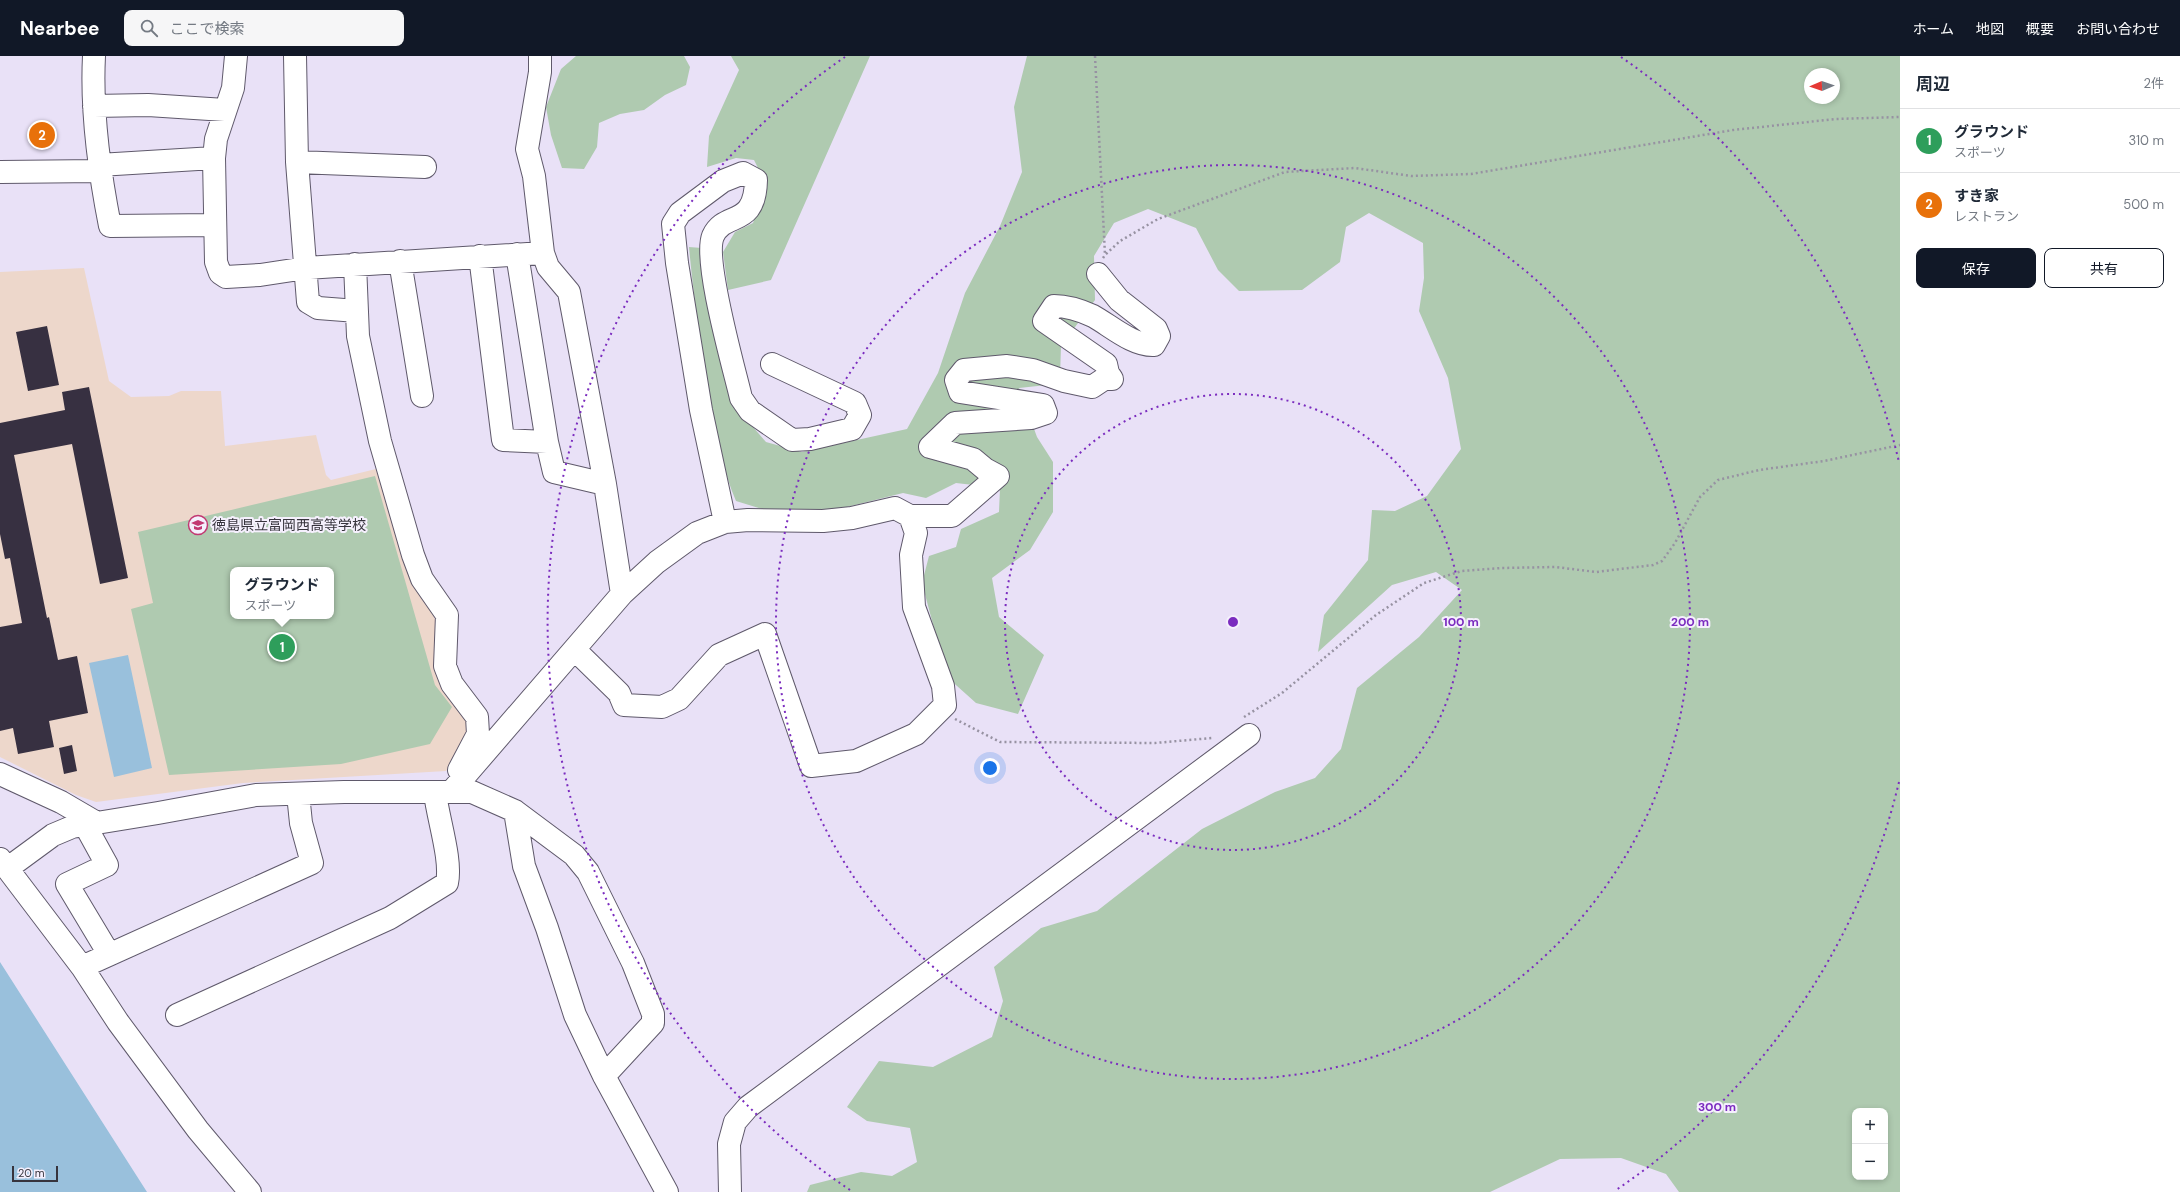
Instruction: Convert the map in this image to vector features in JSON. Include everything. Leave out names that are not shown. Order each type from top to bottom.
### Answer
[{"type":"street","points":[[94,56],[94,106],[99,168],[110,226],[215,225]]},
{"type":"street","points":[[236,56],[233,88],[216,139],[214,158],[216,262],[220,273],[226,277],[260,275],[306,268],[354,264],[543,253]]},
{"type":"street","points":[[540,56],[540,72],[527,149],[534,176],[543,253],[548,267],[569,292],[606,484],[622,594]]},
{"type":"street","points":[[290,57],[308,302],[318,308],[357,311]]},
{"type":"street","points":[[94,106],[148,105],[226,110]]},
{"type":"street","points":[[0,172],[99,168],[214,158]]},
{"type":"street","points":[[298,162],[425,167]]},
{"type":"street","points":[[725,522],[701,410],[677,263],[673,224],[680,213],[723,181],[743,173],[756,180],[755,197],[746,214],[718,228],[713,238],[711,261],[741,398],[750,411],[792,440],[810,439],[852,429],[860,415],[855,403],[772,364]]},
{"type":"street","points":[[517,254],[554,472],[606,484]]},
{"type":"street","points":[[480,256],[503,440],[548,442]]},
{"type":"street","points":[[400,261],[422,396]]},
{"type":"street","points":[[177,1015],[390,918],[447,883],[450,871],[437,815],[447,790],[478,734],[477,717],[452,684],[445,666],[447,615],[422,579],[413,555],[373,409],[358,336],[354,264]]},
{"type":"street","points":[[447,790],[462,781],[622,594],[657,562],[697,533],[725,522],[748,520],[823,521],[852,518],[895,508],[910,516],[952,516],[998,476],[973,460],[930,447],[955,423],[1031,418],[1046,413],[1043,405],[960,392],[956,380],[964,370],[1007,366],[1033,370],[1064,381],[1092,387],[1104,379],[1112,379],[1108,374],[1106,364],[1044,321],[1054,306],[1068,306],[1091,316],[1144,345],[1154,345],[1159,336],[1156,329],[1119,300],[1103,271]]},
{"type":"street","points":[[575,650],[619,693],[624,705],[662,707],[679,699],[719,655],[765,634],[811,766],[856,761],[916,734],[945,705],[943,686],[914,607],[911,555],[916,533],[910,516]]},
{"type":"street","points":[[730,1192],[729,1144],[736,1122],[748,1107],[1248,735]]},
{"type":"street","points":[[0,774],[61,802],[91,824],[107,864],[67,884],[109,954]]},
{"type":"street","points":[[250,1192],[198,1130],[118,1022],[82,967],[4,864],[53,835],[72,827],[158,814],[256,795],[447,790],[472,792],[514,811],[574,855],[588,872],[633,963],[653,1014],[653,1023],[604,1076]]},
{"type":"street","points":[[82,967],[312,864],[301,823],[298,794]]},
{"type":"street","points":[[514,811],[524,866],[547,928],[575,1015],[604,1076],[667,1192]]},
{"type":"path","points":[[1095,56],[1103,271]]},
{"type":"path","points":[[1103,271],[1120,241],[1158,219],[1285,172],[1355,168],[1411,176],[1471,174],[1733,130],[1836,119],[1900,117]]},
{"type":"path","points":[[1248,735],[1238,721],[1282,693],[1376,615],[1424,583],[1462,571],[1501,568],[1556,567],[1596,572],[1653,566],[1662,561],[1675,543],[1700,497],[1718,480],[1759,470],[1824,462],[1900,445]]},
{"type":"path","points":[[945,705],[954,719],[1000,742],[1155,743],[1217,738]]},
{"type":"shaded area","name":"徳島県立富岡西高等学校","points":[[84,268],[109,381],[131,397],[169,396],[181,391],[221,391],[225,446],[316,435],[326,475],[331,480],[380,468],[411,582],[433,612],[440,639],[465,706],[471,733],[446,771],[243,783],[96,802],[76,795],[0,757],[0,272]]},
{"type":"green space","points":[[576,56],[684,56],[690,67],[686,85],[665,95],[644,110],[620,114],[599,123],[597,147],[584,169],[562,168],[551,135],[546,107],[561,69]]},
{"type":"green space","points":[[731,56],[870,56],[771,280],[728,290],[723,252],[735,232],[753,223],[766,184],[754,160],[736,158],[707,167],[709,136],[739,70]]},
{"type":"green space","points":[[1027,56],[1900,56],[1900,1192],[1679,1192],[1666,1174],[1621,1158],[1560,1159],[1490,1192],[807,1192],[810,1185],[861,1172],[892,1176],[917,1162],[910,1128],[867,1121],[847,1107],[879,1061],[933,1067],[992,1037],[1003,1001],[994,967],[1041,928],[1097,911],[1202,829],[1275,792],[1315,778],[1341,749],[1357,688],[1419,637],[1462,590],[1436,572],[1392,585],[1318,652],[1324,615],[1368,560],[1372,510],[1395,511],[1427,496],[1461,449],[1448,378],[1419,311],[1424,278],[1423,243],[1369,213],[1346,227],[1340,262],[1302,290],[1239,291],[1218,270],[1196,228],[1148,209],[1114,223],[1094,256],[1095,300],[1061,346],[1060,377],[1047,385],[1019,388],[1037,437],[1053,462],[1053,512],[1030,550],[992,578],[999,617],[1044,655],[1018,714],[976,703],[947,677],[922,583],[929,556],[956,547],[961,529],[999,512],[1000,488],[956,483],[926,498],[903,493],[839,509],[762,509],[736,501],[725,468],[712,410],[693,288],[689,247],[702,248],[740,412],[766,442],[802,452],[907,429],[938,373],[965,293],[1000,226],[1022,172],[1014,107]]},
{"type":"green space","points":[[375,476],[435,685],[452,707],[430,744],[341,764],[169,775],[131,609],[153,603],[138,532]]},
{"type":"water","points":[[128,655],[152,768],[114,777],[89,663]]},
{"type":"water","points":[[0,962],[147,1192],[0,1192]]},
{"type":"building","points":[[47,326],[59,385],[28,391],[16,332]]},
{"type":"building","points":[[89,387],[128,578],[100,584],[72,444],[14,455],[47,618],[49,617],[58,660],[77,656],[88,713],[49,721],[54,747],[18,754],[13,728],[0,731],[0,627],[22,623],[10,558],[5,559],[0,534],[0,423],[65,410],[62,392]]},
{"type":"building","points":[[72,745],[77,771],[64,774],[59,748]]},
{"type":"place","name":"すき家","points":[[42,135]]},
{"type":"place","name":"徳島県立富岡西高等学校","points":[[198,525]]},
{"type":"place","name":"グラウンド","points":[[282,647]]}]
